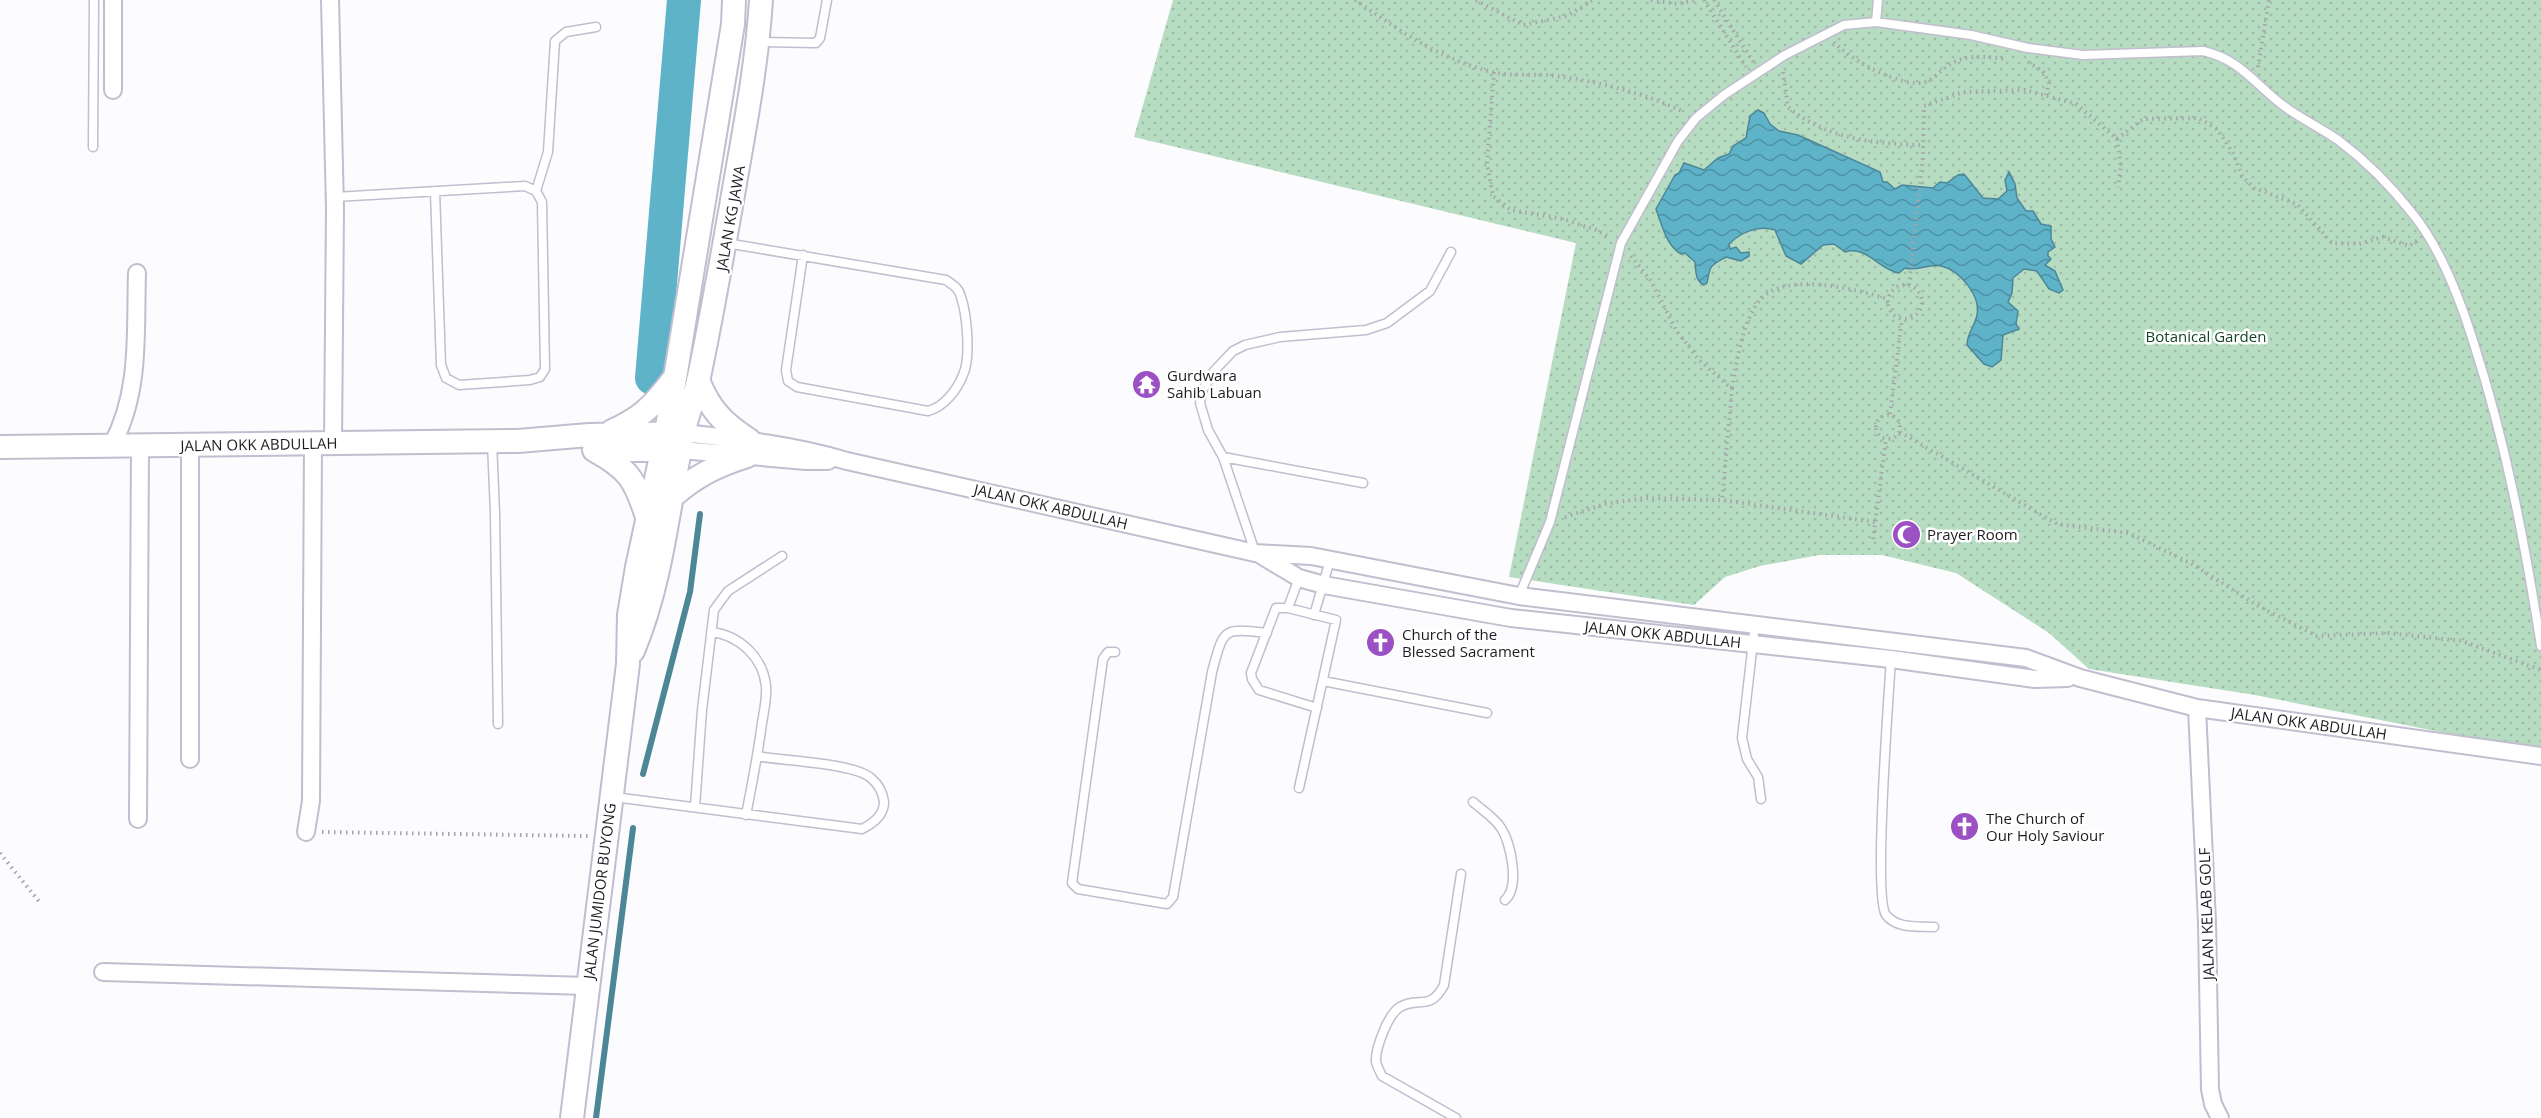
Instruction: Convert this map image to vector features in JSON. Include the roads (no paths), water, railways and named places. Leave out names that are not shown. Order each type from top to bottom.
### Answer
[{"type":"main road","name":"JALAN KG JAWA","points":[[673,442],[673,380],[733,24],[734,0]]},
{"type":"main road","name":"JALAN KG JAWA","points":[[673,442],[698,380],[726,243],[749,116],[759,42],[761,0]]},
{"type":"main road","points":[[647,518],[634,481],[600,442],[649,410],[673,380]]},
{"type":"main road","points":[[672,497],[701,474],[748,448],[706,402],[698,380]]},
{"type":"main road","name":"JALAN OKK ABDULLAH","points":[[0,447],[518,441],[549,437],[600,442],[673,442]]},
{"type":"main road","name":"JALAN JUMIDOR BUYONG","points":[[628,664],[648,617],[659,570],[672,497],[673,442]]},
{"type":"main road","name":"JALAN JUMIDOR BUYONG","points":[[572,1118],[628,664],[629,615],[647,518],[673,442]]},
{"type":"street","points":[[113,0],[113,90]]},
{"type":"street","points":[[306,832],[311,801],[323,443],[335,197],[330,0]]},
{"type":"street","points":[[112,445],[120,430],[136,366],[137,273]]},
{"type":"street","name":"JALAN OKK ABDULLAH","points":[[673,442],[748,448],[807,449],[847,461],[1255,553],[1311,556],[1519,596],[2026,658],[2080,678],[2197,708],[2541,756]]},
{"type":"street","points":[[190,444],[190,759]]},
{"type":"street","points":[[138,819],[140,445]]},
{"type":"street","name":"JALAN OKK ABDULLAH","points":[[1255,553],[1299,578],[1324,585],[1511,618],[1891,659],[2034,679],[2080,678]]},
{"type":"street","name":"JALAN KELAB GOLF","points":[[2197,708],[2207,922],[2210,1089],[2213,1104],[2220,1118]]},
{"type":"street","points":[[103,972],[588,986]]},
{"type":"lane","points":[[93,147],[94,0]]},
{"type":"lane","points":[[759,42],[816,43],[820,38],[827,0]]},
{"type":"lane","points":[[1876,22],[1878,0]]},
{"type":"lane","points":[[1519,596],[1550,522],[1620,243],[1678,141],[1696,118],[1755,73],[1844,26],[1876,22],[1959,33],[2028,48],[2083,55],[2203,51],[2222,55],[2281,104],[2336,139],[2364,161],[2414,215],[2461,304],[2487,382],[2515,495],[2541,646]]},
{"type":"lane","points":[[536,191],[548,152],[555,40],[566,32],[596,27]]},
{"type":"lane","points":[[335,197],[435,191],[525,186],[536,191],[542,202],[545,369],[540,377],[530,380],[459,385],[446,378],[441,365],[435,191]]},
{"type":"lane","points":[[726,243],[803,255],[946,280],[955,286],[961,296],[967,340],[964,374],[943,404],[928,411],[797,387],[788,381],[786,370],[803,255]]},
{"type":"lane","points":[[1255,553],[1223,457],[1208,430],[1200,404],[1202,391],[1214,371],[1233,351],[1245,345],[1280,337],[1366,330],[1387,323],[1430,291],[1451,252]]},
{"type":"lane","points":[[492,441],[498,724]]},
{"type":"lane","points":[[1223,457],[1363,483]]},
{"type":"lane","points":[[695,807],[702,710],[714,610],[728,591],[782,556]]},
{"type":"lane","points":[[1314,615],[1330,560]]},
{"type":"lane","points":[[1288,608],[1299,578]]},
{"type":"lane","points":[[1299,788],[1317,708],[1323,681],[1336,620],[1288,608],[1276,608],[1251,673],[1254,684],[1259,690],[1317,708]]},
{"type":"lane","points":[[1755,624],[1742,738],[1747,759],[1758,777],[1761,799]]},
{"type":"lane","points":[[1115,652],[1108,652],[1103,659],[1072,883],[1078,889],[1167,904],[1173,897],[1212,672],[1219,647],[1230,630],[1267,633]]},
{"type":"lane","points":[[711,632],[726,633],[747,648],[763,672],[766,698],[746,815]]},
{"type":"lane","points":[[1893,640],[1882,829],[1881,901],[1892,921],[1901,925],[1934,927]]},
{"type":"lane","points":[[1323,681],[1488,713]]},
{"type":"lane","points":[[610,796],[862,829],[879,817],[884,804],[881,790],[870,777],[853,770],[757,756]]},
{"type":"lane","points":[[1473,802],[1500,825],[1507,837],[1514,880],[1513,890],[1505,900]]},
{"type":"lane","points":[[1456,1118],[1382,1076],[1376,1063],[1388,1021],[1400,1007],[1433,1000],[1439,995],[1444,985],[1461,874]]},
{"type":"water","points":[[1758,110],[1764,113],[1770,124],[1779,131],[1798,135],[1880,172],[1883,182],[1887,182],[1895,189],[1902,185],[1933,188],[1940,182],[1947,183],[1958,175],[1964,174],[1983,198],[1998,199],[2007,191],[2005,180],[2009,172],[2015,184],[2017,198],[2026,211],[2033,211],[2041,224],[2051,226],[2051,239],[2055,247],[2048,252],[2051,259],[2045,265],[2055,271],[2063,290],[2059,293],[2049,289],[2037,271],[2024,269],[2013,278],[2012,293],[2008,302],[2018,311],[2016,324],[2019,329],[2003,335],[2001,360],[1992,367],[1984,364],[1967,345],[1977,315],[1976,300],[1972,292],[1962,278],[1941,266],[1905,268],[1899,273],[1860,252],[1845,252],[1834,244],[1823,245],[1801,264],[1786,256],[1775,230],[1763,228],[1745,233],[1729,244],[1730,249],[1736,247],[1741,253],[1749,252],[1749,256],[1741,261],[1726,257],[1717,262],[1710,269],[1707,283],[1704,285],[1697,278],[1695,262],[1685,253],[1681,254],[1676,250],[1668,240],[1656,209],[1684,163],[1704,170],[1718,158],[1729,154],[1733,146],[1746,138],[1750,116]]},
{"type":"waterway","points":[[652,378],[684,0]]},
{"type":"waterway","points":[[643,774],[690,592],[700,514]]},
{"type":"waterway","points":[[596,1118],[633,828]]},
{"type":"place","name":"Gurdwara Sahib Labuan","points":[[1146,384]]},
{"type":"place","name":"Prayer Room","points":[[1906,534]]},
{"type":"place","name":"Church of the Blessed Sacrament","points":[[1381,643]]},
{"type":"place","name":"The Church of Our Holy Saviour","points":[[1965,827]]},
{"type":"park label","name":"Botanical Garden","points":[[2206,336]]}]
